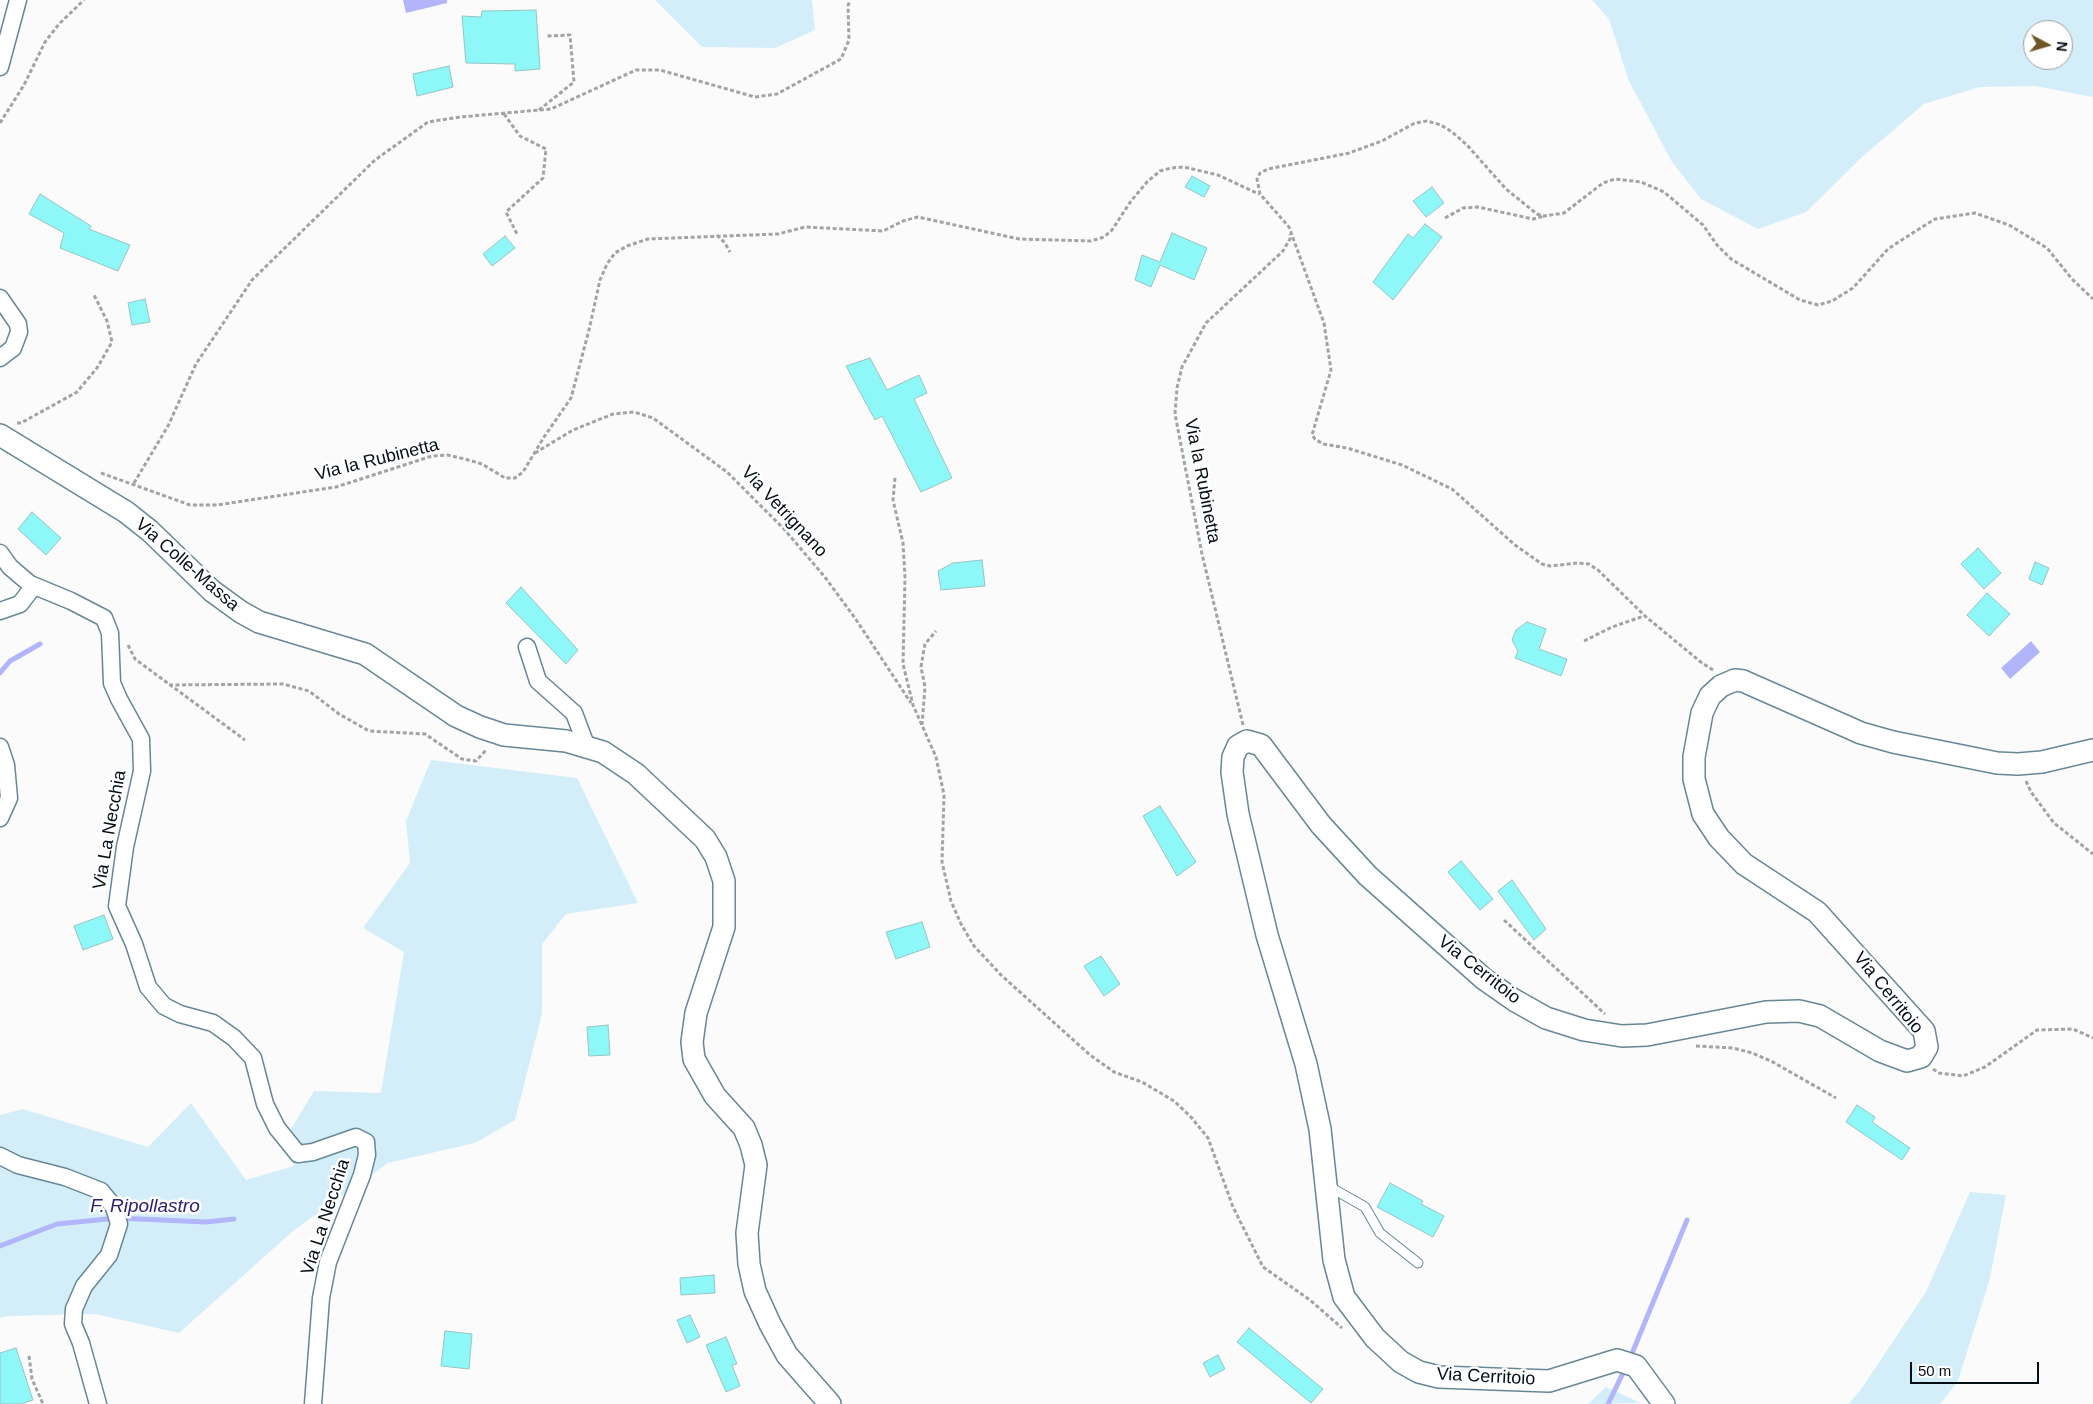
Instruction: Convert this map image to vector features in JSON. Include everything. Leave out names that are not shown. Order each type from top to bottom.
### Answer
[{"type":"street","points":[[0,67],[18,0]]},
{"type":"street","points":[[0,298],[18,324],[19,332],[13,348],[0,358]]},
{"type":"street","name":"Via Colle-Massa","points":[[7,429],[126,512],[150,531],[212,591],[259,622],[365,654],[456,716],[487,729],[504,734],[586,746],[619,761],[686,818],[705,839],[716,857],[724,881],[724,927],[696,1013],[693,1035],[694,1059],[715,1096],[744,1128],[752,1145],[756,1165],[747,1233],[749,1264],[755,1291],[787,1355],[830,1404]]},
{"type":"street","points":[[0,553],[10,567],[30,584],[72,601],[104,618]]},
{"type":"street","points":[[0,611],[20,604],[30,591],[30,584]]},
{"type":"street","name":"Via La Necchia","points":[[104,618],[110,633],[112,683],[118,699],[141,738],[142,771],[125,846],[118,906],[134,944],[148,987],[164,1006],[180,1014],[213,1023],[234,1038],[253,1058],[265,1104],[278,1128],[298,1154],[314,1152],[356,1137],[366,1142],[366,1155],[362,1175],[328,1262],[321,1298],[313,1404]]},
{"type":"street","points":[[526,647],[538,681],[574,713],[586,746]]},
{"type":"street","points":[[1735,680],[1743,681],[1782,697],[1861,733],[1959,756],[2018,764],[2042,762],[2093,750]]},
{"type":"street","name":"Via Cerritoio","points":[[1664,1404],[1636,1366],[1617,1360],[1560,1379],[1534,1381],[1439,1377],[1419,1372],[1401,1362],[1375,1338],[1344,1297],[1334,1260],[1320,1130],[1306,1064],[1267,935],[1238,814],[1233,757],[1238,746],[1247,741],[1254,741],[1261,745],[1270,753],[1321,825],[1368,876],[1484,979],[1514,1000],[1546,1018],[1584,1030],[1630,1035],[1662,1033],[1766,1012],[1798,1011],[1820,1016],[1893,1057],[1907,1061],[1922,1057],[1927,1047],[1924,1031],[1842,937],[1817,912],[1744,864],[1719,838],[1703,814],[1694,779],[1696,735],[1702,713],[1710,696],[1721,686],[1735,680]]},
{"type":"street","points":[[0,747],[6,766],[9,798],[0,818]]},
{"type":"street","points":[[0,1156],[18,1165],[65,1177],[101,1191],[114,1207],[119,1224],[109,1255],[84,1286],[74,1309],[73,1324],[81,1343],[98,1404]]},
{"type":"lane","points":[[1326,1184],[1365,1207],[1380,1233],[1418,1262]]},
{"type":"path","points":[[0,123],[24,85],[45,42],[59,24],[84,0]]},
{"type":"path","points":[[504,114],[551,109],[636,70],[660,70],[755,97],[777,94],[841,59],[849,40],[848,6],[850,0]]},
{"type":"path","points":[[538,111],[574,82],[570,35],[545,36]]},
{"type":"path","points":[[504,114],[520,136],[546,149],[543,178],[506,212],[517,234]]},
{"type":"path","name":"Via la Rubinetta","points":[[504,114],[428,122],[375,160],[266,264],[239,296],[196,364],[168,426],[134,483],[170,499],[190,505],[217,504],[336,487],[432,456],[447,455],[482,464],[505,478],[515,478],[524,472],[533,454],[571,398],[590,330],[600,280],[607,264],[615,253],[627,246],[648,239],[778,234],[805,227],[883,231],[903,221],[918,217],[1019,239],[1078,242],[1104,236],[1112,230],[1131,201],[1147,182],[1160,171],[1171,168],[1184,167],[1218,175],[1260,194]]},
{"type":"path","points":[[1544,216],[1537,214],[1506,189],[1467,145],[1452,132],[1441,125],[1428,121],[1415,123],[1382,141],[1349,153],[1268,169],[1257,179],[1260,194],[1289,227],[1299,250],[1324,323],[1329,346],[1331,370],[1312,435],[1323,444],[1347,448],[1385,459],[1452,489],[1515,545],[1542,564],[1560,566],[1578,563],[1590,564],[1645,616],[1702,663],[1735,680]]},
{"type":"path","points":[[1445,218],[1463,208],[1478,207],[1533,220],[1564,213],[1603,183],[1615,179],[1641,182],[1664,192],[1686,209],[1703,225],[1717,245],[1731,259],[1800,300],[1818,304],[1832,301],[1843,295],[1888,249],[1936,219],[1975,213],[2009,225],[2047,248],[2077,285],[2093,299]]},
{"type":"path","name":"Via la Rubinetta","points":[[1247,741],[1202,554],[1175,414],[1177,388],[1182,367],[1206,324],[1283,251],[1290,240],[1290,233]]},
{"type":"path","points":[[717,235],[730,252]]},
{"type":"path","points":[[7,429],[20,424],[77,392],[97,368],[112,342],[107,321],[94,295]]},
{"type":"path","name":"Via Vetrignano","points":[[533,454],[573,430],[612,414],[634,412],[653,418],[727,472],[784,529],[850,611],[913,705]]},
{"type":"path","points":[[895,478],[894,500],[903,543],[905,577],[903,664],[913,705],[936,757],[944,795],[942,862],[946,882],[951,901],[974,946],[1022,995],[1090,1055],[1114,1072],[1142,1082],[1174,1101],[1191,1117],[1208,1138],[1233,1207],[1263,1267],[1310,1300],[1347,1332]]},
{"type":"path","points":[[1584,641],[1612,627],[1645,616]]},
{"type":"path","points":[[104,618],[123,637],[136,659],[245,740]]},
{"type":"path","points":[[922,726],[925,686],[921,667],[922,655],[925,644],[936,631]]},
{"type":"path","points":[[169,685],[283,684],[309,691],[338,714],[370,731],[425,734],[462,759],[476,761],[487,750],[487,729]]},
{"type":"path","points":[[2018,764],[2031,792],[2054,823],[2093,854]]},
{"type":"path","points":[[1504,920],[1630,1035]]},
{"type":"path","points":[[1922,1057],[1939,1073],[1963,1076],[1986,1067],[2037,1030],[2073,1029],[2093,1038]]},
{"type":"path","points":[[1687,1046],[1732,1048],[1752,1054],[1771,1061],[1836,1098]]},
{"type":"path","points":[[29,1356],[32,1379],[43,1404]]},
{"type":"shaded area","points":[[655,0],[812,0],[815,30],[775,48],[702,47]]},
{"type":"shaded area","points":[[1592,0],[2093,0],[2093,97],[2035,86],[1980,87],[1924,104],[1863,156],[1806,212],[1758,229],[1701,199],[1672,162],[1629,81],[1609,19]]},
{"type":"shaded area","points":[[431,760],[577,778],[638,903],[566,914],[542,944],[542,1014],[515,1120],[475,1143],[388,1163],[293,1231],[179,1333],[95,1314],[7,1316],[0,1318],[0,1115],[23,1109],[148,1147],[191,1103],[246,1180],[294,1166],[282,1144],[314,1091],[381,1093],[404,952],[363,928],[410,863],[406,821]]},
{"type":"shaded area","points":[[1970,1192],[2006,1195],[1990,1278],[1958,1381],[1940,1404],[1849,1404],[1862,1388],[1926,1292]]},
{"type":"shaded area","points":[[1606,1387],[1641,1403],[1588,1404]]},
{"type":"water","points":[[403,0],[447,0],[447,3],[406,13]]},
{"type":"water","points":[[2031,641],[2040,652],[2010,679],[2001,668]]},
{"type":"building","points":[[536,10],[540,69],[515,71],[515,64],[466,63],[462,16],[481,17],[482,11]]},
{"type":"building","points":[[449,66],[453,87],[417,96],[413,74]]},
{"type":"building","points":[[1192,176],[1210,186],[1204,197],[1185,187]]},
{"type":"building","points":[[1432,187],[1444,203],[1426,217],[1413,201]]},
{"type":"building","points":[[40,194],[91,226],[89,229],[130,245],[118,271],[60,248],[64,233],[29,214]]},
{"type":"building","points":[[1425,224],[1442,237],[1393,300],[1373,282],[1408,234],[1413,238]]},
{"type":"building","points":[[1172,233],[1207,248],[1194,280],[1160,265],[1151,287],[1135,280],[1142,255],[1160,262]]},
{"type":"building","points":[[505,236],[515,248],[492,266],[483,254]]},
{"type":"building","points":[[145,299],[150,322],[132,325],[128,303]]},
{"type":"building","points":[[870,358],[887,390],[919,375],[927,393],[914,399],[952,478],[921,492],[882,416],[875,420],[846,366]]},
{"type":"building","points":[[32,512],[61,538],[46,555],[18,529]]},
{"type":"building","points":[[1978,548],[2001,573],[1984,589],[1961,564]]},
{"type":"building","points":[[982,560],[985,586],[941,590],[938,571],[953,563]]},
{"type":"building","points":[[2035,562],[2049,568],[2042,585],[2029,579]]},
{"type":"building","points":[[521,587],[578,650],[566,664],[506,603]]},
{"type":"building","points":[[1987,593],[2010,614],[1989,636],[1967,615]]},
{"type":"building","points":[[1527,622],[1546,629],[1539,649],[1567,659],[1561,676],[1515,658],[1518,651],[1512,640],[1516,630]]},
{"type":"building","points":[[1160,806],[1196,862],[1177,876],[1143,816]]},
{"type":"building","points":[[1461,861],[1493,899],[1480,910],[1448,872]]},
{"type":"building","points":[[1512,880],[1546,929],[1534,940],[1498,891]]},
{"type":"building","points":[[104,915],[113,939],[83,950],[74,926]]},
{"type":"building","points":[[922,922],[930,947],[896,959],[886,932]]},
{"type":"building","points":[[1101,956],[1120,984],[1104,996],[1084,966]]},
{"type":"building","points":[[608,1025],[610,1055],[589,1056],[587,1027]]},
{"type":"building","points":[[1857,1105],[1875,1117],[1872,1122],[1910,1148],[1902,1160],[1846,1122]]},
{"type":"building","points":[[1390,1183],[1423,1201],[1421,1204],[1444,1216],[1433,1237],[1377,1207]]},
{"type":"building","points":[[714,1275],[715,1293],[681,1295],[680,1278]]},
{"type":"building","points":[[690,1315],[700,1337],[687,1343],[677,1320]]},
{"type":"building","points":[[1249,1328],[1323,1389],[1311,1403],[1237,1342]]},
{"type":"building","points":[[445,1331],[472,1334],[469,1369],[441,1366]]},
{"type":"building","points":[[726,1337],[737,1364],[732,1365],[740,1386],[726,1392],[706,1345]]},
{"type":"building","points":[[16,1348],[33,1400],[21,1404],[0,1404],[0,1353]]},
{"type":"building","points":[[1218,1355],[1225,1369],[1210,1377],[1203,1363]]},
{"type":"waterway","points":[[0,673],[10,661],[40,644]]},
{"type":"waterway","name":"F. Ripollastro","points":[[0,1246],[57,1224],[117,1218],[206,1222],[234,1219]]},
{"type":"waterway","points":[[1633,1351],[1687,1220]]},
{"type":"waterway","points":[[1608,1404],[1623,1373]]}]
